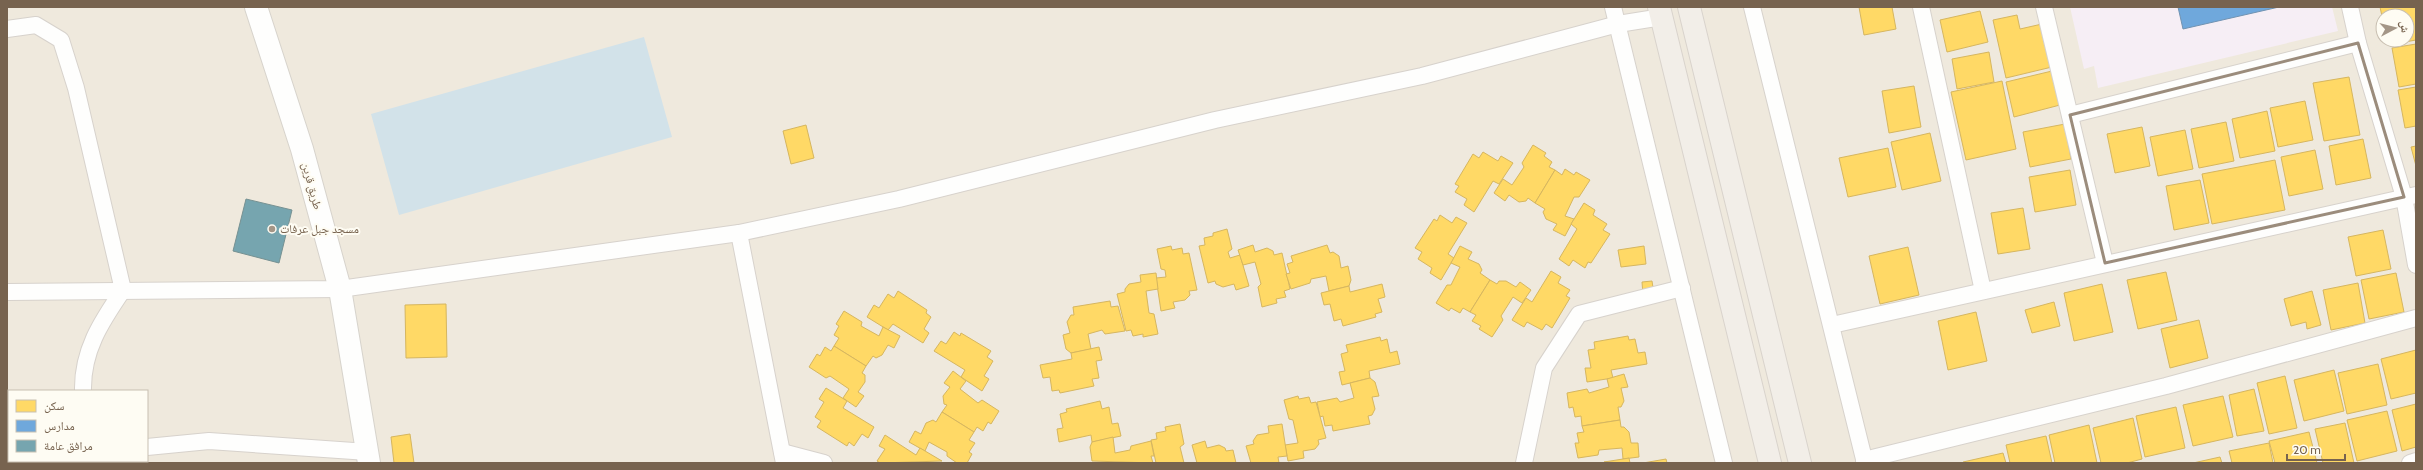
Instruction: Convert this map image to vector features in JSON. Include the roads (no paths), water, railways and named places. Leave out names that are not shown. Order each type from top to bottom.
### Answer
[{"type":"highway","points":[[1689,7],[1800,463]]},
{"type":"highway","points":[[1660,12],[1770,463]]},
{"type":"main road","name":"طريق قرين","points":[[256,7],[302,150],[340,289],[368,457]]},
{"type":"street","points":[[1613,7],[1724,463]]},
{"type":"street","points":[[1752,7],[1865,462],[2166,386],[2416,318]]},
{"type":"street","points":[[1921,7],[1983,291]]},
{"type":"street","points":[[2044,7],[2105,263]]},
{"type":"street","points":[[2350,7],[2358,44],[2410,196],[2416,265]]},
{"type":"street","points":[[7,292],[340,289],[739,233],[906,198],[1215,120],[1422,76],[1660,12]]},
{"type":"street","points":[[7,29],[36,25],[61,40],[76,88],[123,290],[96,331],[82,375],[82,390]]},
{"type":"street","points":[[2070,115],[2358,44]]},
{"type":"street","points":[[1832,325],[2410,196]]},
{"type":"street","points":[[739,233],[783,458],[824,463]]},
{"type":"street","points":[[1527,461],[1544,368],[1579,314],[1682,288]]},
{"type":"street","points":[[148,447],[209,441],[368,457]]},
{"type":"street","points":[[2410,463],[2416,461]]},
{"type":"place","name":"مسجد جبل عرفات","points":[[272,229]]}]
